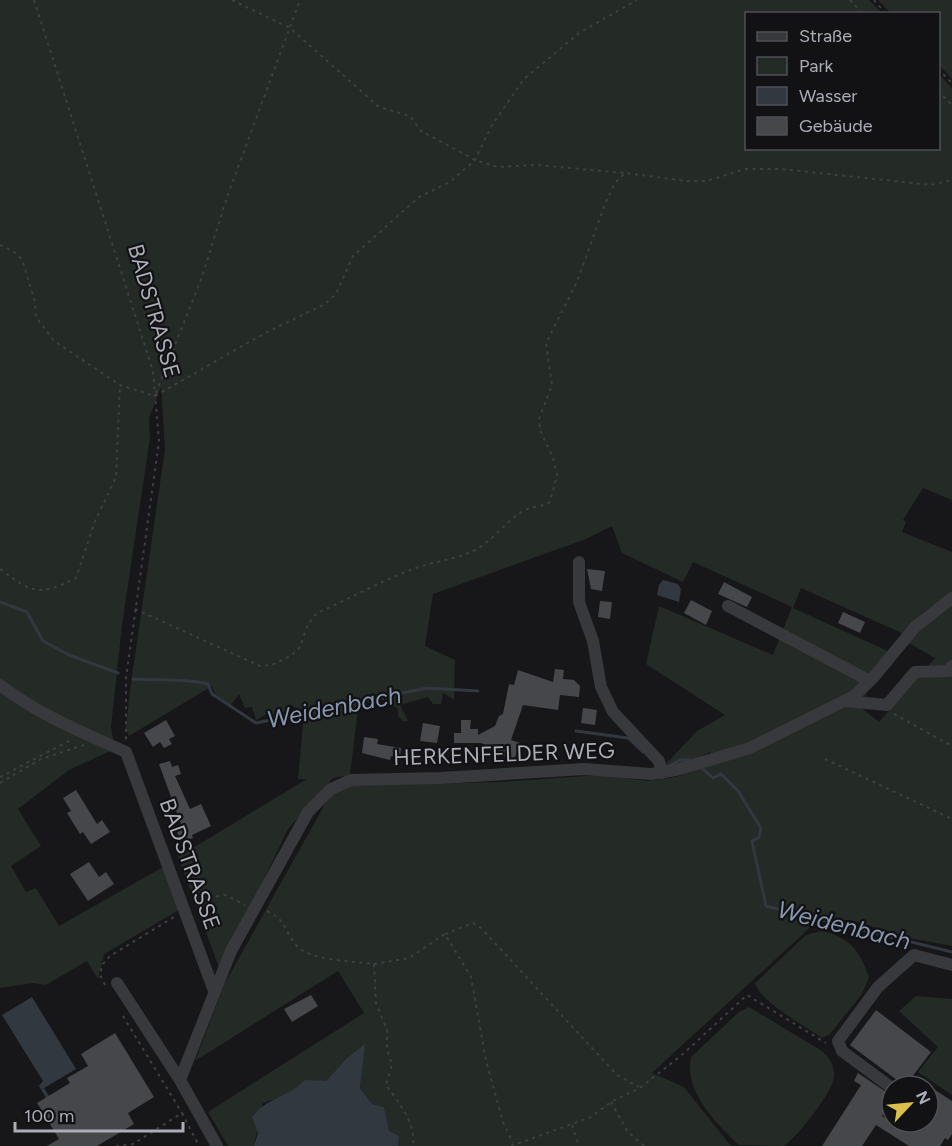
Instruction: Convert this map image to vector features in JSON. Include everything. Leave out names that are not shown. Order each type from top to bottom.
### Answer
[{"type":"street","points":[[579,562],[579,602],[593,641],[603,695],[613,712],[659,761],[662,773]]},
{"type":"street","name":"HERKENFELDER WEG","points":[[180,1080],[214,991],[254,907],[308,812],[331,789],[351,780],[441,778],[584,769],[642,774],[662,773],[750,748],[845,701],[870,681],[915,627],[952,598]]},
{"type":"street","points":[[728,606],[870,681]]},
{"type":"street","points":[[845,701],[879,707],[886,705],[915,672],[950,671],[952,666]]},
{"type":"street","points":[[0,685],[12,694],[84,733],[126,752]]},
{"type":"street","name":"BADSTRASSE","points":[[126,752],[214,991]]},
{"type":"street","points":[[880,1079],[842,1051],[838,1041],[878,987],[914,955],[952,965]]},
{"type":"street","points":[[113,987],[180,1080],[218,1146]]},
{"type":"path","name":"BADSTRASSE","points":[[34,0],[153,371],[159,441],[126,678],[126,752]]},
{"type":"path","points":[[232,0],[290,28],[379,107],[410,116],[422,130],[475,160],[497,167],[537,165],[687,181],[707,181],[745,169],[781,169],[931,186],[952,180]]},
{"type":"path","points":[[155,396],[202,277],[226,197],[300,0]]},
{"type":"path","points":[[0,245],[13,251],[21,259],[35,302],[36,317],[44,330],[74,356],[120,385],[155,396],[265,333],[325,304],[336,294],[354,256],[419,197],[450,182],[475,160],[492,125],[524,79],[579,33],[637,0]]},
{"type":"path","points":[[850,0],[861,12]]},
{"type":"path","points":[[874,0],[884,12]]},
{"type":"path","points":[[940,70],[952,83]]},
{"type":"path","points":[[940,92],[952,105]]},
{"type":"path","points":[[135,609],[250,664],[272,665],[292,655],[300,647],[308,624],[317,613],[412,569],[459,557],[476,549],[527,508],[539,507],[550,502],[557,475],[554,458],[540,430],[539,420],[552,385],[546,343],[577,282],[605,204],[615,183],[625,173]]},
{"type":"path","points":[[0,569],[32,591],[53,589],[76,578],[95,521],[116,477],[120,385]]},
{"type":"path","points":[[879,707],[952,746]]},
{"type":"path","points":[[0,777],[84,733]]},
{"type":"path","points":[[0,783],[41,759],[100,740]]},
{"type":"path","points":[[825,759],[952,819]]},
{"type":"path","points":[[113,987],[100,975],[105,960],[179,913],[187,903],[200,898],[226,895],[280,918],[297,947],[311,956],[374,964],[409,958],[445,934],[473,923],[481,928],[617,1075],[640,1088]]},
{"type":"path","points":[[445,934],[471,977],[486,1061],[512,1145],[591,1117],[611,1102],[640,1088],[683,1054],[747,995],[827,1044],[838,1041]]},
{"type":"path","points":[[374,964],[376,1004],[387,1030],[387,1049],[392,1065],[387,1085],[407,1114],[414,1137],[414,1146]]},
{"type":"path","points":[[122,1013],[182,1113],[199,1146]]},
{"type":"path","points":[[611,1102],[628,1132],[644,1146]]},
{"type":"path","points":[[116,1146],[133,1144],[182,1113]]},
{"type":"path","points":[[572,1125],[579,1146]]},
{"type":"green space","points":[[0,0],[869,0],[881,12],[745,12],[745,150],[940,150],[940,75],[952,88],[952,500],[923,488],[903,520],[906,522],[902,532],[952,552],[952,592],[922,613],[904,634],[801,588],[793,608],[890,652],[851,693],[751,744],[712,755],[710,752],[678,767],[662,768],[697,731],[725,715],[646,664],[659,606],[773,655],[792,607],[693,562],[683,582],[622,553],[612,526],[586,539],[433,594],[425,646],[455,660],[454,700],[443,693],[441,704],[433,704],[428,697],[400,705],[408,721],[403,721],[398,716],[398,709],[373,694],[359,701],[350,775],[333,778],[288,829],[220,970],[178,857],[307,779],[298,779],[304,713],[291,705],[289,715],[275,718],[267,714],[256,720],[252,707],[245,708],[239,694],[230,706],[217,699],[212,686],[129,736],[126,728],[130,690],[165,449],[161,387],[149,418],[150,438],[122,625],[111,727],[115,749],[69,770],[18,809],[41,846],[11,866],[26,892],[36,888],[59,926],[163,867],[179,910],[104,954],[98,979],[87,961],[46,985],[33,983],[0,988]]},
{"type":"green space","points":[[878,0],[952,0],[952,79],[940,66],[940,12],[890,12]]},
{"type":"green space","points":[[952,601],[952,946],[909,938],[851,920],[817,921],[652,1073],[684,1087],[731,1146],[398,1146],[398,1136],[389,1132],[384,1107],[372,1104],[360,1088],[364,1045],[347,1058],[326,1081],[305,1081],[293,1093],[263,1103],[254,1146],[228,1146],[208,1112],[364,1013],[338,971],[195,1061],[225,983],[330,795],[346,786],[501,782],[600,775],[648,781],[676,777],[713,762],[872,685],[859,706],[879,722],[935,658],[907,642]]},
{"type":"green space","points":[[821,931],[831,933],[852,946],[862,960],[869,977],[862,994],[830,1034],[822,1038],[774,1006],[759,991],[755,983],[806,935]]},
{"type":"green space","points":[[916,996],[952,999],[952,1095],[940,1087],[940,1074],[918,1072],[938,1047],[899,1011]]},
{"type":"green space","points":[[749,1007],[822,1051],[834,1069],[832,1083],[822,1102],[806,1124],[784,1146],[739,1145],[712,1117],[692,1082],[691,1057],[739,1012]]},
{"type":"water","points":[[663,580],[678,584],[681,589],[679,602],[657,595],[659,585]]},
{"type":"water","points":[[32,997],[76,1069],[44,1088],[49,1096],[46,1098],[39,1086],[43,1081],[2,1015]]},
{"type":"water","points":[[365,1044],[360,1088],[372,1104],[384,1107],[389,1131],[399,1136],[398,1146],[254,1146],[258,1133],[252,1117],[258,1110],[305,1080],[326,1081],[347,1058]]},
{"type":"building","points":[[587,569],[605,571],[602,591],[591,589]]},
{"type":"building","points":[[724,582],[752,597],[747,607],[718,594]]},
{"type":"building","points":[[691,600],[712,611],[706,625],[684,613]]},
{"type":"building","points":[[600,601],[612,602],[610,619],[598,617]]},
{"type":"building","points":[[843,612],[865,622],[860,633],[838,623]]},
{"type":"building","points":[[555,669],[564,670],[563,679],[574,680],[580,686],[579,697],[560,695],[558,710],[523,705],[511,740],[520,743],[514,760],[496,753],[497,750],[481,743],[454,743],[454,733],[461,733],[461,720],[471,720],[470,729],[478,729],[478,735],[495,726],[499,716],[503,714],[509,684],[514,685],[518,670],[553,682]]},
{"type":"building","points":[[583,708],[597,710],[595,725],[581,723]]},
{"type":"building","points":[[166,720],[175,736],[169,739],[172,744],[164,748],[160,742],[153,747],[144,733]]},
{"type":"building","points":[[423,723],[440,726],[437,743],[420,741]]},
{"type":"building","points":[[364,737],[378,739],[377,744],[401,748],[400,757],[391,756],[390,760],[362,753]]},
{"type":"building","points":[[170,761],[172,767],[178,765],[181,774],[175,776],[190,809],[201,804],[211,826],[181,843],[176,829],[182,827],[159,764]]},
{"type":"building","points":[[76,790],[97,824],[102,820],[110,832],[91,844],[83,832],[80,834],[67,813],[71,811],[63,798]]},
{"type":"building","points":[[89,862],[99,877],[106,872],[114,884],[88,901],[70,874]]},
{"type":"building","points":[[311,995],[318,1006],[292,1022],[284,1009]]},
{"type":"building","points":[[876,1010],[931,1052],[914,1074],[889,1074],[850,1045]]},
{"type":"building","points":[[115,1033],[154,1097],[128,1113],[134,1124],[97,1146],[47,1146],[59,1139],[37,1103],[70,1083],[67,1078],[88,1066],[81,1054]]},
{"type":"building","points":[[858,1073],[880,1088],[880,1128],[876,1125],[862,1146],[822,1146],[861,1085],[854,1081]]},
{"type":"building","points":[[940,1093],[952,1101],[952,1134],[948,1140],[945,1138],[940,1146],[909,1146],[890,1134],[940,1134]]},
{"type":"waterway","name":"Weidenbach","points":[[0,602],[27,612],[43,641],[69,655],[118,673]]},
{"type":"waterway","name":"Weidenbach","points":[[133,679],[180,680],[208,684],[212,694],[256,723],[427,688],[478,691]]},
{"type":"waterway","name":"Weidenbach","points":[[576,731],[628,738],[643,752]]},
{"type":"waterway","name":"Weidenbach","points":[[671,765],[680,760],[689,760]]},
{"type":"waterway","name":"Weidenbach","points":[[702,768],[713,778],[721,774],[738,791],[761,828],[759,837],[752,841],[766,906],[952,952]]}]
